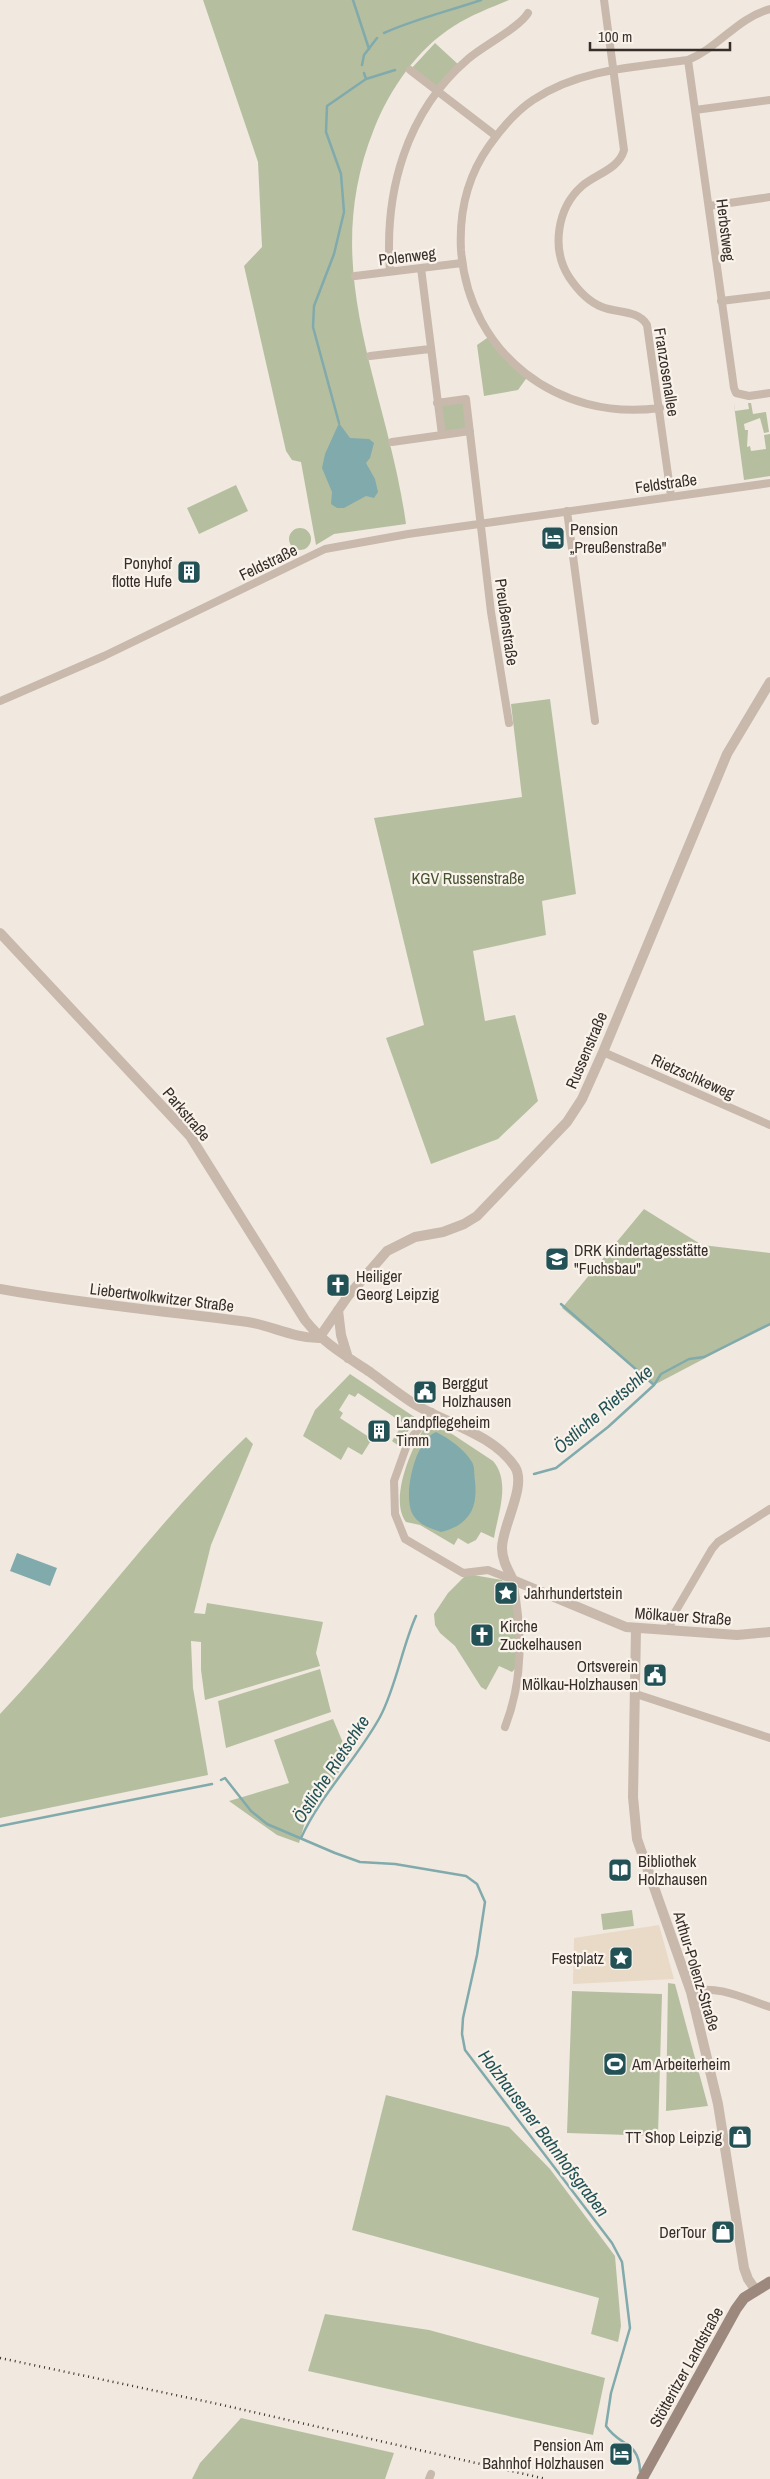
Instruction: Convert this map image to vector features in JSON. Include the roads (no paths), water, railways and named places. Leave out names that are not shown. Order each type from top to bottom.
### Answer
[{"type":"main road","name":"Stötteritzer Landstraße","points":[[642,2479],[736,2309],[755,2290],[770,2282]]},
{"type":"street","name":"Franzosenallee","points":[[604,0],[624,145],[623,154],[614,165],[592,179],[573,196],[560,225],[559,250],[568,276],[586,297],[601,307],[633,314],[644,320],[648,331],[660,408],[671,496]]},
{"type":"street","points":[[660,408],[623,411],[595,407],[567,398],[528,376],[508,358],[490,336],[470,294],[462,263],[461,228],[464,199],[477,165],[496,136],[520,111],[546,92],[572,80],[614,70],[688,60],[698,56],[744,20],[770,9]]},
{"type":"street","points":[[390,271],[388,224],[395,180],[416,126],[437,91],[468,59],[496,38],[523,22],[528,14]]},
{"type":"street","name":"Herbstweg","points":[[688,60],[734,388],[736,393],[746,396],[770,393]]},
{"type":"street","points":[[410,70],[496,136]]},
{"type":"street","points":[[695,110],[770,100]]},
{"type":"street","points":[[709,206],[770,197]]},
{"type":"street","name":"Polenweg","points":[[355,276],[462,263]]},
{"type":"street","points":[[421,268],[442,435]]},
{"type":"street","points":[[721,301],[770,295]]},
{"type":"street","points":[[370,356],[430,349]]},
{"type":"street","name":"Preußenstraße","points":[[437,402],[466,399],[491,612],[509,723]]},
{"type":"street","points":[[392,442],[470,431]]},
{"type":"street","name":"Feldstraße","points":[[0,701],[104,656],[325,549],[408,534],[770,483]]},
{"type":"street","points":[[567,511],[595,721]]},
{"type":"street","name":"Russenstraße","points":[[319,1338],[338,1310],[387,1251],[415,1237],[443,1232],[464,1224],[484,1210],[567,1122],[582,1099],[603,1052],[727,754],[770,682]]},
{"type":"street","name":"Parkstraße","points":[[0,933],[190,1136],[305,1320],[319,1338]]},
{"type":"street","name":"Rietzschkeweg","points":[[603,1052],[770,1126]]},
{"type":"street","name":"Liebertwolkwitzer Straße","points":[[0,1289],[58,1300],[252,1323],[308,1338],[319,1338]]},
{"type":"street","points":[[338,1310],[342,1337],[348,1358]]},
{"type":"street","points":[[319,1338],[417,1406],[461,1426],[484,1440],[503,1454],[517,1470],[519,1483],[504,1532],[502,1550],[506,1565],[514,1580],[521,1634],[520,1664],[515,1696],[505,1727]]},
{"type":"street","points":[[432,1412],[410,1440],[402,1457],[393,1488],[395,1514],[405,1539],[463,1573],[488,1570],[514,1580]]},
{"type":"street","points":[[669,1630],[674,1614],[712,1549],[718,1542],[770,1510]]},
{"type":"street","name":"Mölkauer Straße","points":[[514,1580],[614,1623],[636,1629],[737,1635],[770,1632]]},
{"type":"street","name":"Arthur-Polenz-Straße","points":[[636,1629],[633,1806],[637,1839],[691,1992],[718,2104],[744,2268],[755,2290]]},
{"type":"street","points":[[636,1694],[770,1738]]},
{"type":"street","points":[[691,1992],[699,1989],[715,1989],[770,2007]]},
{"type":"water","points":[[339,423],[350,438],[369,439],[374,443],[370,458],[366,463],[375,479],[378,492],[374,498],[366,496],[344,508],[337,508],[331,504],[332,492],[322,468],[325,454]]},
{"type":"water","points":[[436,1432],[456,1445],[472,1462],[476,1491],[473,1508],[465,1520],[451,1529],[441,1532],[425,1525],[415,1517],[412,1513],[409,1493],[410,1481],[417,1456],[422,1445]]},
{"type":"water","points":[[17,1553],[57,1568],[50,1586],[10,1571]]},
{"type":"waterway","points":[[353,0],[369,49]]},
{"type":"waterway","points":[[384,33],[420,19],[481,0]]},
{"type":"waterway","points":[[362,65],[364,55],[377,38]]},
{"type":"waterway","points":[[339,423],[313,327],[314,306],[334,254],[344,212],[341,174],[326,132],[327,106],[366,79],[395,70]]},
{"type":"waterway","points":[[364,73],[366,79]]},
{"type":"waterway","points":[[561,1304],[654,1385]]},
{"type":"waterway","name":"Östliche Rietschke","points":[[534,1474],[556,1468],[608,1427],[654,1385],[661,1374],[689,1359],[704,1357],[770,1324]]},
{"type":"waterway","name":"Östliche Rietschke","points":[[301,1838],[319,1806],[380,1717],[386,1705],[416,1616]]},
{"type":"waterway","name":"Holzhausener Bahnhofsgraben","points":[[221,1780],[225,1778],[251,1811],[267,1824],[335,1853],[360,1862],[395,1864],[466,1876],[477,1884],[485,1902],[477,1955],[463,2018],[462,2034],[465,2050],[612,2243],[622,2262],[630,2328],[611,2393],[606,2426],[611,2433],[628,2445],[636,2454],[640,2471]]},
{"type":"waterway","name":"Östliche Rietschke","points":[[0,1826],[212,1784]]},
{"type":"railway","points":[[0,2358],[218,2404],[546,2479]]},
{"type":"place","name":"Pension „Preußenstraße\"","points":[[553,538]]},
{"type":"place","name":"Ponyhof flotte Hufe","points":[[189,572]]},
{"type":"place","name":"DRK Kindertagesstätte \"Fuchsbau\"","points":[[557,1259]]},
{"type":"place","name":"Heiliger Georg Leipzig","points":[[338,1285]]},
{"type":"place","name":"Berggut Holzhausen","points":[[425,1392]]},
{"type":"place","name":"Landpflegeheim Timm","points":[[379,1431]]},
{"type":"place","name":"Jahrhundertstein","points":[[506,1593]]},
{"type":"place","name":"Kirche Zuckelhausen","points":[[482,1635]]},
{"type":"place","name":"Ortsverein Mölkau-Holzhausen","points":[[655,1675]]},
{"type":"place","name":"Bibliothek Holzhausen","points":[[620,1870]]},
{"type":"place","name":"Festplatz","points":[[621,1958]]},
{"type":"place","name":"Am Arbeiterheim","points":[[615,2064]]},
{"type":"place","name":"TT Shop Leipzig","points":[[740,2137]]},
{"type":"place","name":"DerTour","points":[[723,2232]]},
{"type":"place","name":"Pension Am Bahnhof Holzhausen","points":[[621,2454]]},
{"type":"park label","name":"KGV Russenstraße","points":[[468,878]]}]
